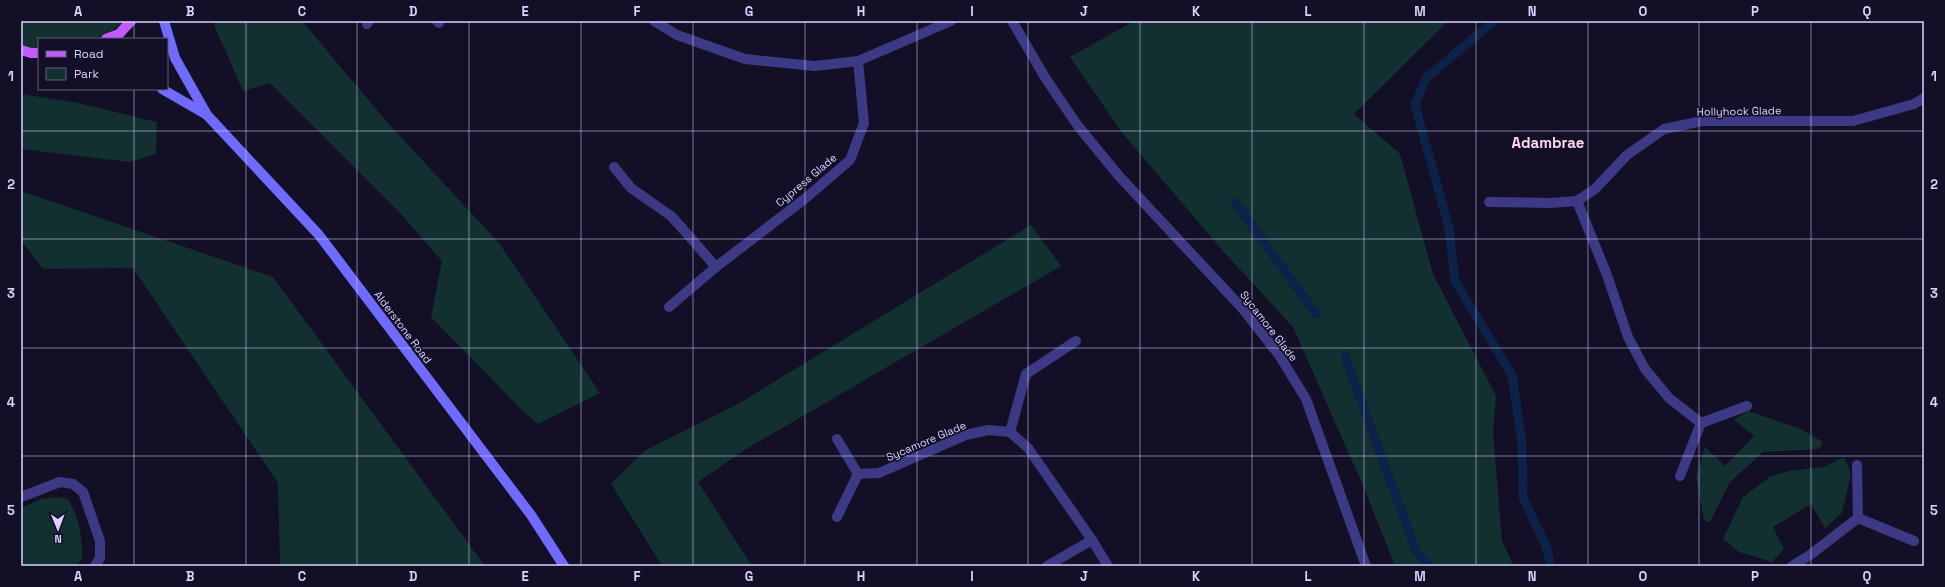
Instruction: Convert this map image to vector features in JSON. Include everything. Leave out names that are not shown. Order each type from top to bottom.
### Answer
[{"type":"main road","points":[[109,38],[119,34],[131,21]]},
{"type":"main road","points":[[21,50],[31,53],[38,53]]},
{"type":"street","name":"Alderstone Road","points":[[164,21],[175,58],[207,115],[319,235],[531,515],[564,566]]},
{"type":"street","points":[[654,21],[677,35],[745,59],[815,66],[858,61],[951,21]]},
{"type":"street","name":"Sycamore Glade","points":[[1012,21],[1046,79],[1078,126],[1119,176],[1242,308],[1279,355],[1306,399],[1366,566]]},
{"type":"street","name":"Cypress Glade","points":[[669,307],[716,266],[807,197],[850,160],[864,124],[858,61]]},
{"type":"street","name":"Alderstone Road","points":[[164,90],[207,115]]},
{"type":"street","name":"Hollyhock Glade","points":[[1489,202],[1550,203],[1577,201],[1595,189],[1627,155],[1664,129],[1702,121],[1853,122],[1914,104],[1924,98]]},
{"type":"street","points":[[614,167],[631,188],[671,216],[716,266]]},
{"type":"street","points":[[1577,201],[1628,337],[1645,369],[1669,398],[1702,423]]},
{"type":"street","points":[[1076,341],[1026,374],[1010,432],[1028,448],[1092,540],[1108,566]]},
{"type":"street","points":[[1680,476],[1702,423],[1747,406]]},
{"type":"street","name":"Sycamore Glade","points":[[858,474],[879,473],[966,435],[988,430],[1010,432]]},
{"type":"street","points":[[837,439],[858,474],[837,517]]},
{"type":"street","points":[[1857,465],[1858,518]]},
{"type":"street","points":[[21,497],[60,482],[73,484],[83,492],[100,541],[100,558],[95,566]]},
{"type":"street","points":[[1858,518],[1914,541]]},
{"type":"street","points":[[1792,566],[1810,555],[1858,518]]},
{"type":"street","points":[[1047,566],[1092,540]]},
{"type":"green space","points":[[21,21],[123,21],[114,29],[95,38],[38,38],[38,49],[21,46]]},
{"type":"green space","points":[[214,21],[302,21],[386,121],[499,243],[600,393],[538,424],[525,413],[431,317],[442,261],[402,215],[270,83],[243,91],[214,25]]},
{"type":"green space","points":[[1134,21],[1448,21],[1354,114],[1400,154],[1433,274],[1496,396],[1493,432],[1502,541],[1514,566],[1395,566],[1364,488],[1293,327],[1223,251],[1123,134],[1070,57]]},
{"type":"green space","points":[[21,94],[78,103],[157,122],[156,154],[130,162],[21,149]]},
{"type":"green space","points":[[21,191],[273,277],[485,566],[280,566],[278,483],[133,268],[43,269],[21,240]]},
{"type":"green space","points":[[1031,225],[1061,266],[746,449],[698,482],[752,566],[662,566],[611,484],[644,451],[738,404]]},
{"type":"green space","points":[[1748,411],[1801,429],[1823,442],[1819,449],[1763,452],[1730,482],[1710,522],[1704,520],[1696,477],[1705,447],[1725,466],[1754,436],[1734,420]]},
{"type":"green space","points":[[1844,457],[1851,474],[1842,513],[1825,528],[1811,504],[1773,527],[1784,549],[1772,562],[1739,552],[1723,539],[1743,497],[1770,477],[1788,471],[1824,467]]},
{"type":"green space","points":[[58,497],[68,499],[78,521],[82,542],[82,559],[75,566],[21,566],[21,508],[42,499]]},
{"type":"waterway","points":[[1494,21],[1426,78],[1415,105],[1449,228],[1455,281],[1512,375],[1522,443],[1523,498],[1546,546],[1551,566]]},
{"type":"waterway","points":[[1235,202],[1316,314]]},
{"type":"waterway","points":[[1345,356],[1416,551],[1429,566]]},
{"type":"district","name":"Adambrae","points":[[1548,143]]}]
